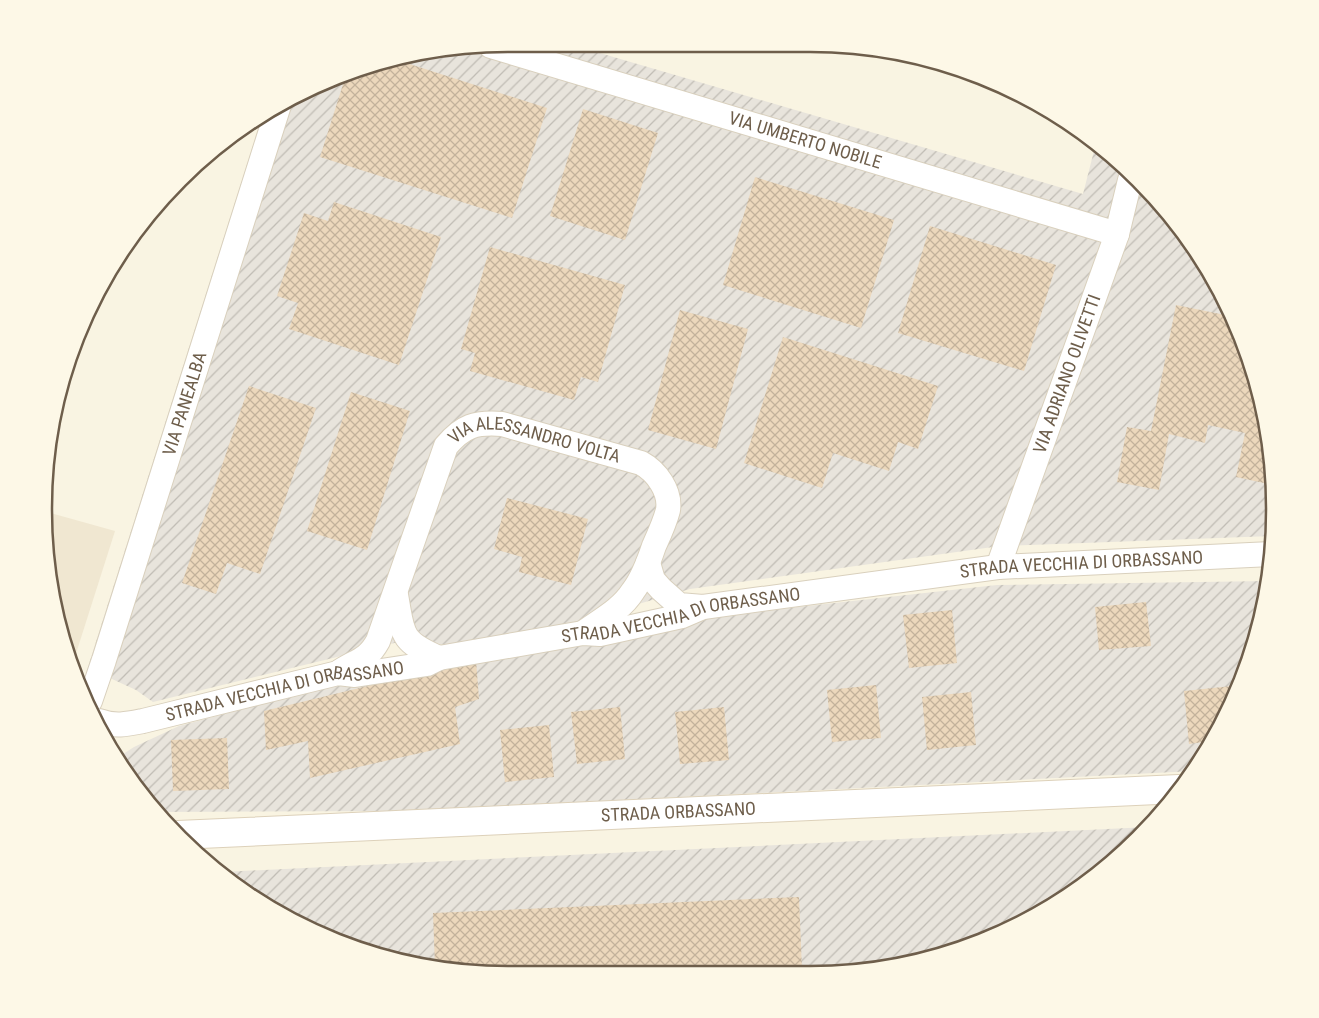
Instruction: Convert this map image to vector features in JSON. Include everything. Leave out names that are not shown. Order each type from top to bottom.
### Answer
[{"type":"main road","name":"STRADA ORBASSANO","points":[[189,835],[1169,790]]},
{"type":"street","name":"VIA UMBERTO NOBILE","points":[[511,52],[1117,234]]},
{"type":"street","name":"VIA PANEALBA","points":[[92,695],[275,117]]},
{"type":"street","name":"VIA ADRIANO OLIVETTI","points":[[998,567],[1117,234],[1129,183]]},
{"type":"street","name":"VIA ALESSANDRO VOLTA","points":[[338,672],[371,653],[378,641],[388,609],[396,595],[446,446],[456,434],[469,427],[487,423],[502,424],[641,463],[648,467],[660,480],[667,494],[668,509],[648,562],[634,591],[620,606],[583,633]]},
{"type":"street","name":"STRADA VECCHIA DI ORBASSANO","points":[[106,723],[122,725],[143,721],[338,672],[355,676],[427,664],[439,658],[583,633],[600,634],[682,616],[703,607],[998,567],[1264,554]]},
{"type":"street","points":[[648,562],[653,580],[673,600],[680,605],[703,607]]},
{"type":"street","name":"VIA ALESSANDRO VOLTA","points":[[396,595],[404,635],[420,650],[439,658]]},
{"type":"shaded area","points":[[596,52],[1083,194],[1094,152],[1133,186],[1190,255],[1232,334],[1251,391],[1258,420],[1266,479],[1266,536],[1000,546],[690,589],[573,623],[450,646],[435,643],[423,636],[153,702],[136,690],[112,679],[88,687],[85,678],[259,127],[334,87],[391,68],[420,61],[479,53]]},
{"type":"shaded area","points":[[52,513],[115,531],[76,653],[61,598],[56,569]]},
{"type":"shaded area","points":[[1261,581],[1251,627],[1232,684],[1205,737],[1184,772],[406,811],[168,812],[124,754],[179,726],[318,689],[395,672],[689,619],[997,585]]},
{"type":"shaded area","points":[[1137,828],[1111,852],[1064,889],[985,931],[928,950],[899,957],[840,965],[509,966],[449,962],[391,950],[334,931],[255,889],[232,872]]},
{"type":"building","points":[[409,64],[547,108],[512,218],[320,157],[343,84]]},
{"type":"building","points":[[583,109],[658,133],[625,240],[550,216]]},
{"type":"building","points":[[755,177],[894,220],[861,328],[723,285]]},
{"type":"building","points":[[334,202],[441,237],[399,365],[289,329],[298,303],[277,296],[304,213],[328,221]]},
{"type":"building","points":[[930,226],[1056,265],[1024,371],[898,333]]},
{"type":"building","points":[[490,247],[625,285],[598,382],[581,377],[574,400],[470,371],[475,353],[461,349]]},
{"type":"building","points":[[1176,305],[1223,314],[1232,334],[1251,391],[1263,449],[1266,483],[1236,477],[1245,433],[1208,425],[1205,443],[1169,434],[1159,490],[1117,482],[1127,427],[1151,431]]},
{"type":"building","points":[[680,310],[748,329],[716,449],[648,430]]},
{"type":"building","points":[[783,337],[938,386],[918,449],[898,442],[889,471],[833,453],[822,488],[744,463]]},
{"type":"building","points":[[249,386],[316,408],[260,574],[227,563],[216,594],[182,583]]},
{"type":"building","points":[[351,392],[410,411],[367,550],[307,531]]},
{"type":"building","points":[[507,498],[588,519],[571,585],[519,572],[522,557],[494,549]]},
{"type":"building","points":[[1146,602],[1151,646],[1099,650],[1095,607]]},
{"type":"building","points":[[952,610],[957,663],[909,668],[903,615]]},
{"type":"building","points":[[476,660],[479,699],[455,707],[460,744],[310,778],[308,741],[266,750],[264,711]]},
{"type":"building","points":[[876,685],[881,738],[832,742],[827,690]]},
{"type":"building","points":[[1231,686],[1202,742],[1189,744],[1184,691]]},
{"type":"building","points":[[971,692],[976,745],[927,750],[922,697]]},
{"type":"building","points":[[620,707],[625,759],[577,764],[571,712]]},
{"type":"building","points":[[724,707],[729,760],[680,764],[675,712]]},
{"type":"building","points":[[549,725],[554,777],[505,782],[500,730]]},
{"type":"building","points":[[227,738],[229,789],[173,791],[171,740]]},
{"type":"building","points":[[799,897],[802,966],[509,966],[449,962],[435,960],[433,913]]}]
